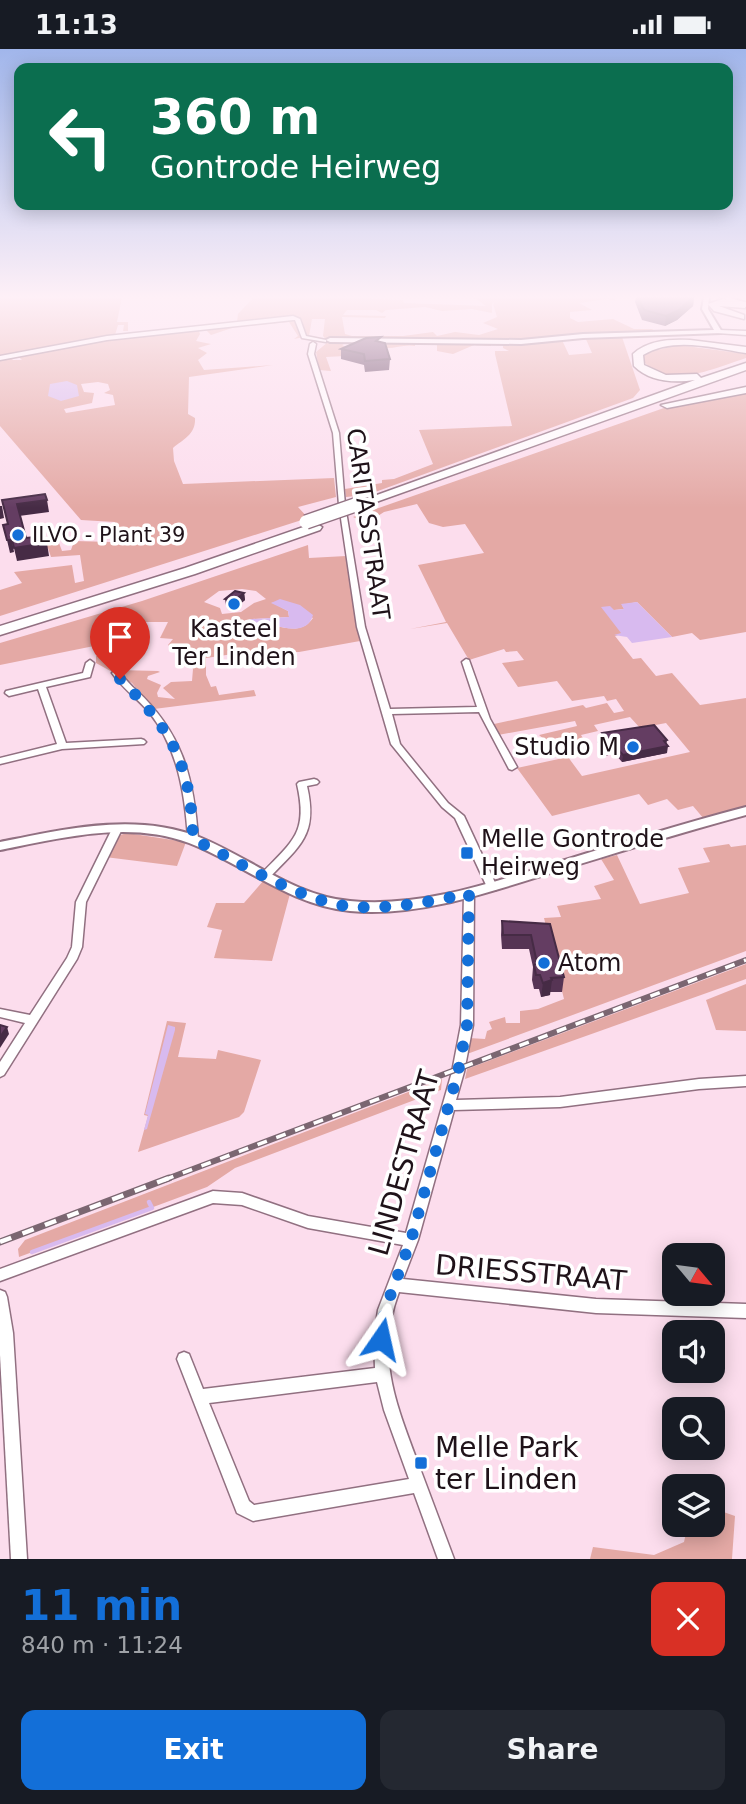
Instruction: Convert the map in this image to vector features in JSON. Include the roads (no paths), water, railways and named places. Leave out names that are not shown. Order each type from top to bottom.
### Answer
[{"type":"highway","points":[[590,421],[637,398],[643,387],[635,367]]},
{"type":"highway","points":[[641,367],[646,372],[673,378],[702,377],[734,367]]},
{"type":"highway","points":[[366,506],[737,367]]},
{"type":"highway","points":[[0,622],[366,506],[746,373]]},
{"type":"highway","points":[[366,506],[420,493],[675,402],[746,390]]},
{"type":"highway","points":[[0,631],[190,571],[311,524]]},
{"type":"street","name":"CARITASSTRAAT","points":[[315,367],[340,454],[342,505],[361,627],[396,744],[445,805],[459,816],[492,887]]},
{"type":"street","points":[[466,662],[496,742],[512,767]]},
{"type":"street","points":[[9,693],[87,675],[90,663]]},
{"type":"street","points":[[117,673],[156,716],[176,751],[192,822],[193,839]]},
{"type":"street","points":[[41,686],[62,746]]},
{"type":"street","points":[[386,712],[482,709]]},
{"type":"street","points":[[0,761],[62,746],[141,742]]},
{"type":"street","points":[[266,875],[301,838],[307,827],[302,784],[314,782]]},
{"type":"street","points":[[0,846],[76,832],[117,829],[170,832],[193,839],[319,898],[348,906],[405,904],[469,894],[746,811]]},
{"type":"street","points":[[0,1072],[77,947],[81,902],[117,829]]},
{"type":"street","name":"LINDESTRAAT","points":[[446,1559],[417,1485],[382,1374],[381,1339],[385,1310],[411,1240],[467,1025],[469,894]]},
{"type":"street","points":[[0,1013],[33,1020]]},
{"type":"street","points":[[448,1105],[538,1104],[693,1084],[746,1081]]},
{"type":"street","points":[[0,1275],[213,1196],[243,1199],[308,1221],[411,1240]]},
{"type":"street","name":"DRIESSTRAAT","points":[[396,1285],[596,1306],[746,1311]]},
{"type":"street","points":[[0,1297],[19,1559]]},
{"type":"street","points":[[184,1359],[243,1507],[253,1513],[417,1485]]},
{"type":"street","points":[[199,1397],[382,1374]]},
{"type":"waterway","points":[[32,1252],[152,1208],[149,1202]]},
{"type":"railway","points":[[164,1180],[746,960]]},
{"type":"railway","points":[[0,1242],[169,1178]]},
{"type":"place","name":"ILVO - Plant 39","points":[[18,535]]},
{"type":"place","name":"Kasteel Ter Linden","points":[[234,604]]},
{"type":"place","name":"Studio M","points":[[633,747]]},
{"type":"place","name":"Melle Gontrode Heirweg","points":[[467,853]]},
{"type":"place","name":"Atom","points":[[544,963]]},
{"type":"place","name":"Melle Park ter Linden","points":[[421,1463]]}]
